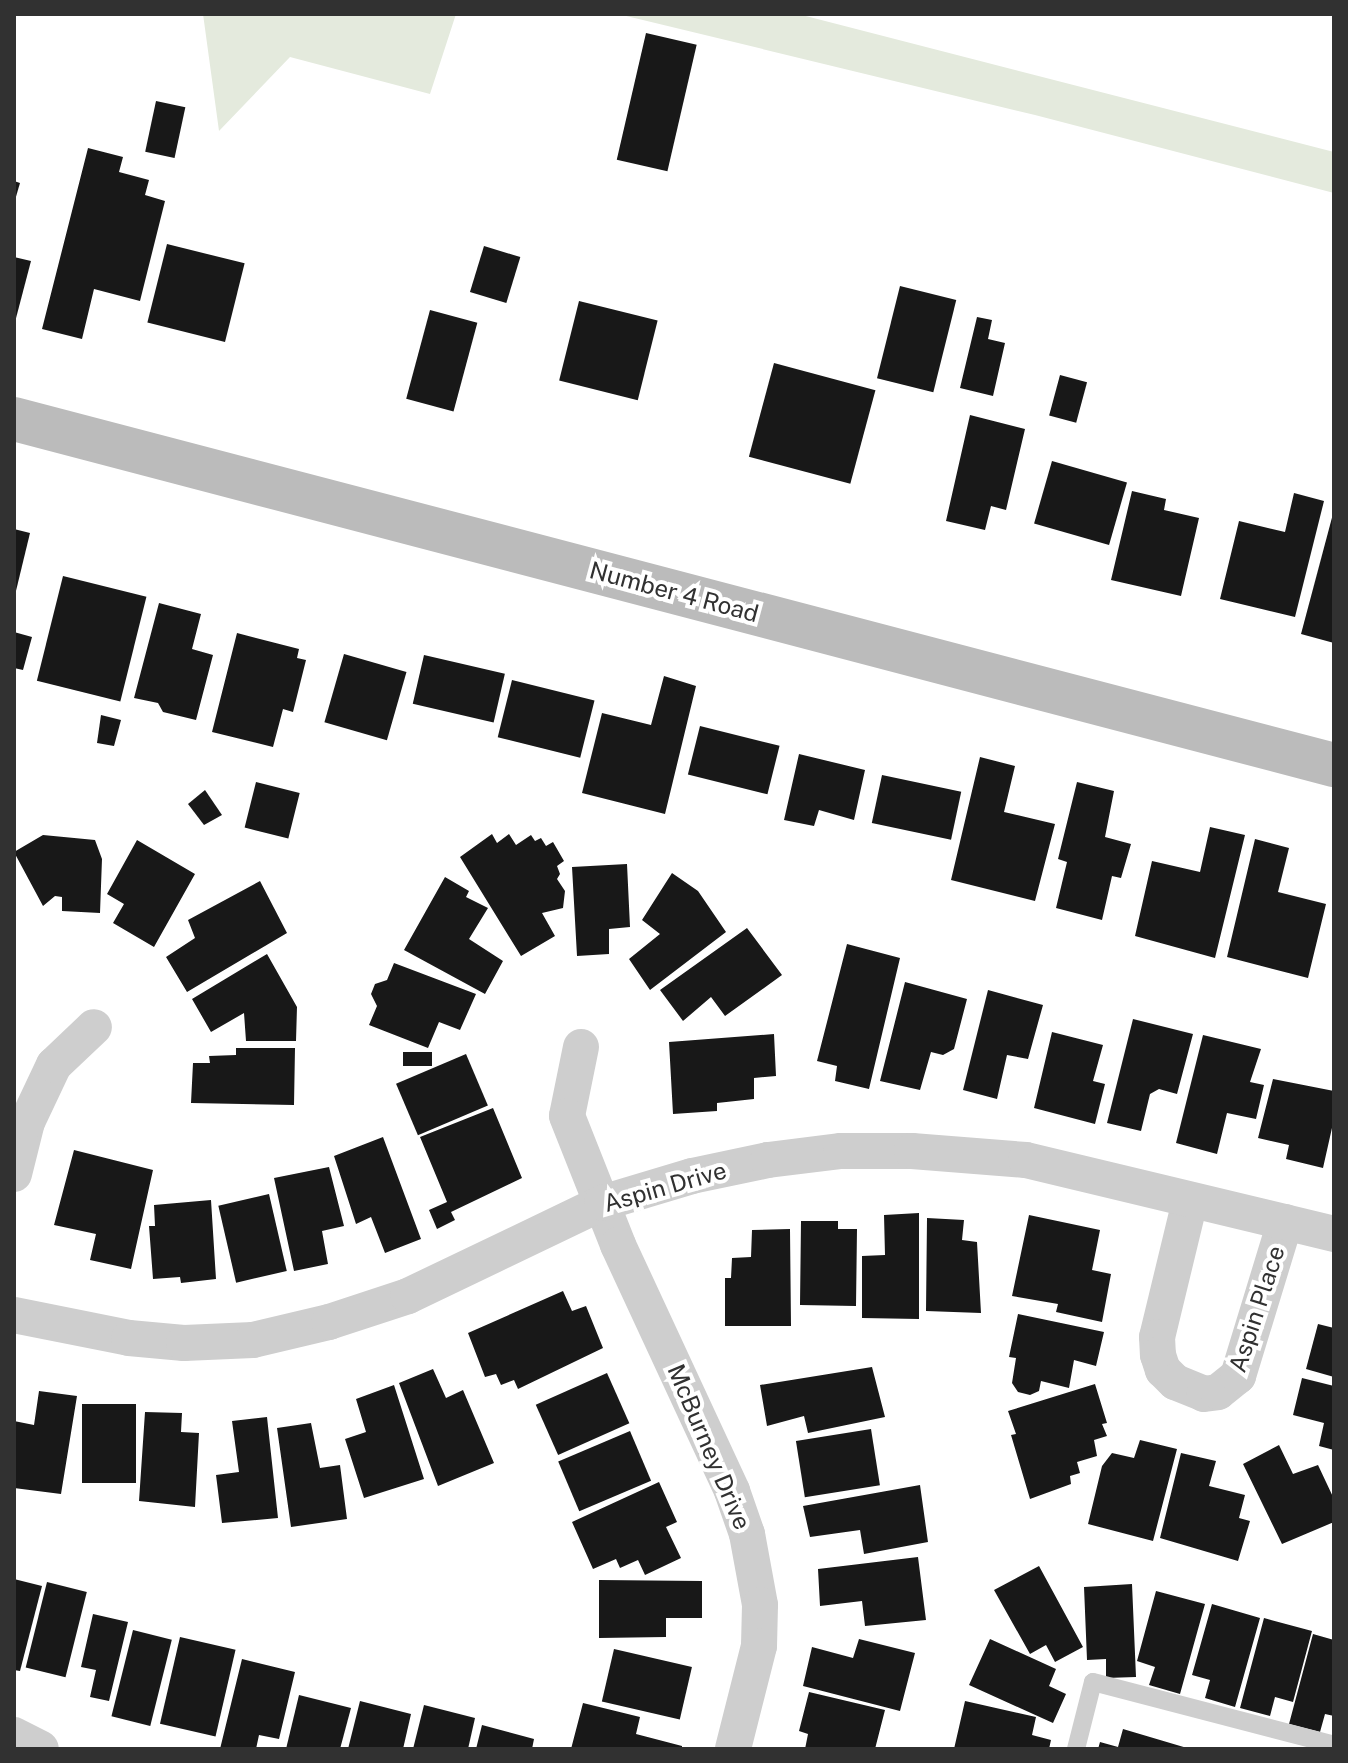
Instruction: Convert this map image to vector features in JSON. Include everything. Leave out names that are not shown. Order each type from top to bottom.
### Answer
[{"type":"main road","name":"Number 4 Road","points":[[14,419],[1334,765]]},
{"type":"street","points":[[14,1174],[27,1122],[54,1065],[94,1027]]},
{"type":"street","name":"McBurney Drive","points":[[581,1047],[567,1116],[602,1203],[732,1491],[747,1534],[760,1605],[759,1646],[733,1749]]},
{"type":"street","name":"Aspin Drive","points":[[14,1315],[129,1338],[184,1343],[253,1340],[329,1322],[408,1296],[602,1203],[692,1176],[768,1160],[869,1151],[1026,1160],[1334,1234]]},
{"type":"street","name":"Aspin Place","points":[[1190,1201],[1157,1337],[1158,1355],[1163,1370],[1175,1382],[1204,1394],[1230,1386],[1245,1363],[1285,1222]]},
{"type":"street","points":[[14,1735],[41,1749]]},
{"type":"lane","points":[[1076,1749],[1093,1682],[1334,1745]]},
{"type":"shaded area","points":[[203,14],[456,14],[430,94],[290,57],[219,131]]},
{"type":"shaded area","points":[[618,14],[798,14],[1334,152],[1334,193],[1035,115]]},
{"type":"building","points":[[646,33],[697,45],[667,171],[617,160]]},
{"type":"building","points":[[156,101],[185,107],[175,158],[145,152]]},
{"type":"building","points":[[88,148],[123,157],[119,172],[149,180],[145,195],[165,201],[140,301],[94,289],[82,339],[42,329]]},
{"type":"building","points":[[14,181],[20,183],[15,200],[14,200]]},
{"type":"building","points":[[167,244],[245,263],[225,342],[147,323]]},
{"type":"building","points":[[484,246],[520,257],[506,303],[470,292]]},
{"type":"building","points":[[14,257],[31,261],[15,322],[14,322]]},
{"type":"building","points":[[900,286],[956,300],[933,392],[877,378]]},
{"type":"building","points":[[579,301],[658,321],[638,400],[559,381]]},
{"type":"building","points":[[430,310],[477,323],[454,412],[406,399]]},
{"type":"building","points":[[977,317],[992,320],[988,339],[1005,343],[993,396],[960,388]]},
{"type":"building","points":[[774,363],[875,390],[850,484],[749,457]]},
{"type":"building","points":[[1060,375],[1087,382],[1076,423],[1049,416]]},
{"type":"building","points":[[970,415],[1025,429],[1006,510],[991,506],[985,530],[946,521]]},
{"type":"building","points":[[1052,461],[1127,482],[1109,545],[1034,523]]},
{"type":"building","points":[[1132,491],[1166,499],[1164,510],[1199,518],[1181,596],[1111,580]]},
{"type":"building","points":[[1294,493],[1324,501],[1295,617],[1220,599],[1239,521],[1285,532]]},
{"type":"building","points":[[1334,510],[1334,643],[1301,634]]},
{"type":"building","points":[[14,529],[30,533],[15,595],[14,595]]},
{"type":"building","points":[[63,576],[146,597],[120,702],[37,681]]},
{"type":"building","points":[[159,603],[201,614],[192,649],[213,655],[196,720],[163,712],[158,703],[134,698]]},
{"type":"building","points":[[14,632],[32,637],[23,670],[14,668]]},
{"type":"building","points":[[237,633],[299,649],[297,658],[306,660],[293,712],[283,709],[273,747],[212,732]]},
{"type":"building","points":[[344,654],[406,672],[387,740],[324,722]]},
{"type":"building","points":[[424,655],[505,674],[494,722],[413,704]]},
{"type":"building","points":[[664,676],[696,686],[665,814],[582,793],[602,713],[651,725]]},
{"type":"building","points":[[512,680],[594,701],[580,758],[498,737]]},
{"type":"building","points":[[101,715],[121,720],[114,746],[97,743]]},
{"type":"building","points":[[700,726],[780,746],[767,794],[688,775]]},
{"type":"building","points":[[799,754],[865,770],[854,820],[819,810],[814,826],[784,820]]},
{"type":"building","points":[[980,757],[1015,766],[1004,812],[1055,824],[1035,901],[951,880]]},
{"type":"building","points":[[882,775],[961,792],[951,840],[872,823]]},
{"type":"building","points":[[256,782],[300,793],[288,838],[245,828]]},
{"type":"building","points":[[1077,782],[1114,791],[1105,837],[1131,844],[1121,878],[1112,876],[1102,920],[1056,908],[1067,862],[1058,859]]},
{"type":"building","points":[[205,790],[222,815],[204,825],[188,804]]},
{"type":"building","points":[[1210,827],[1245,835],[1215,958],[1135,936],[1152,861],[1200,872]]},
{"type":"building","points":[[492,834],[497,843],[509,834],[516,845],[531,835],[535,841],[541,838],[546,846],[553,842],[564,861],[557,866],[560,874],[557,879],[565,891],[563,908],[542,913],[555,936],[521,956],[460,857]]},
{"type":"building","points":[[43,835],[95,840],[102,859],[100,913],[62,911],[62,897],[55,896],[43,906],[14,852]]},
{"type":"building","points":[[1255,839],[1289,848],[1278,892],[1326,904],[1308,978],[1227,957]]},
{"type":"building","points":[[137,840],[195,874],[154,947],[113,923],[124,904],[107,894]]},
{"type":"building","points":[[627,864],[630,927],[609,929],[609,954],[577,956],[572,867]]},
{"type":"building","points":[[672,873],[698,891],[726,932],[650,990],[629,959],[660,934],[642,920]]},
{"type":"building","points":[[445,877],[469,891],[466,897],[488,908],[469,939],[503,961],[485,994],[404,950]]},
{"type":"building","points":[[260,881],[287,933],[187,992],[166,957],[195,938],[188,920]]},
{"type":"building","points":[[747,928],[782,975],[725,1016],[711,997],[683,1021],[660,990]]},
{"type":"building","points":[[847,944],[900,958],[869,1089],[835,1081],[837,1066],[817,1061]]},
{"type":"building","points":[[267,954],[297,1007],[296,1041],[246,1041],[244,1013],[211,1032],[192,999]]},
{"type":"building","points":[[394,963],[476,994],[460,1030],[439,1022],[428,1048],[369,1025],[377,1006],[371,994],[375,984],[387,980]]},
{"type":"building","points":[[905,982],[967,999],[954,1049],[943,1055],[931,1052],[920,1090],[880,1081]]},
{"type":"building","points":[[988,990],[1043,1005],[1028,1059],[1007,1055],[997,1099],[963,1090]]},
{"type":"building","points":[[1133,1019],[1193,1034],[1177,1094],[1159,1089],[1150,1094],[1141,1131],[1107,1123]]},
{"type":"building","points":[[1052,1032],[1103,1045],[1093,1081],[1105,1084],[1095,1124],[1034,1108]]},
{"type":"building","points":[[774,1034],[776,1076],[754,1078],[754,1099],[717,1103],[717,1111],[673,1114],[669,1042]]},
{"type":"building","points":[[1203,1035],[1261,1049],[1250,1082],[1264,1085],[1256,1119],[1227,1113],[1217,1154],[1176,1143]]},
{"type":"building","points":[[236,1048],[295,1048],[294,1105],[191,1103],[193,1063],[210,1063],[209,1056],[236,1055]]},
{"type":"building","points":[[403,1052],[432,1052],[432,1066],[403,1066]]},
{"type":"building","points":[[466,1054],[488,1106],[418,1135],[396,1084]]},
{"type":"building","points":[[1273,1079],[1334,1091],[1334,1119],[1323,1168],[1286,1159],[1289,1145],[1258,1138]]},
{"type":"building","points":[[493,1108],[522,1178],[451,1212],[455,1220],[437,1229],[429,1210],[447,1202],[420,1137]]},
{"type":"building","points":[[383,1137],[421,1239],[385,1253],[371,1217],[356,1224],[334,1156]]},
{"type":"building","points":[[74,1150],[153,1170],[131,1269],[90,1260],[96,1234],[54,1225]]},
{"type":"building","points":[[329,1167],[344,1226],[322,1231],[328,1264],[294,1271],[274,1178]]},
{"type":"building","points":[[269,1194],[287,1271],[236,1283],[218,1206]]},
{"type":"building","points":[[211,1200],[216,1279],[181,1283],[180,1277],[153,1279],[149,1226],[155,1226],[154,1205]]},
{"type":"building","points":[[919,1213],[919,1319],[862,1318],[862,1256],[885,1255],[884,1215]]},
{"type":"building","points":[[1029,1215],[1100,1230],[1092,1270],[1111,1274],[1102,1322],[1056,1312],[1058,1304],[1012,1296]]},
{"type":"building","points":[[927,1218],[964,1220],[962,1240],[977,1242],[981,1313],[926,1311]]},
{"type":"building","points":[[801,1221],[838,1221],[838,1229],[857,1229],[856,1306],[800,1305]]},
{"type":"building","points":[[790,1229],[791,1326],[725,1326],[725,1278],[731,1278],[732,1258],[751,1257],[752,1230]]},
{"type":"building","points":[[563,1291],[572,1311],[586,1306],[603,1348],[518,1389],[514,1380],[501,1385],[496,1374],[485,1377],[468,1333]]},
{"type":"building","points":[[1018,1314],[1104,1332],[1096,1366],[1074,1360],[1069,1388],[1041,1381],[1039,1391],[1030,1395],[1018,1392],[1012,1383],[1016,1358],[1009,1357]]},
{"type":"building","points":[[1318,1324],[1334,1328],[1334,1377],[1306,1369]]},
{"type":"building","points":[[872,1367],[885,1417],[808,1433],[804,1416],[767,1426],[760,1385]]},
{"type":"building","points":[[433,1369],[446,1398],[463,1390],[494,1463],[438,1486],[399,1383]]},
{"type":"building","points":[[607,1373],[629,1423],[558,1455],[536,1405]]},
{"type":"building","points":[[1302,1378],[1334,1386],[1334,1450],[1319,1446],[1324,1423],[1293,1415]]},
{"type":"building","points":[[1095,1384],[1107,1423],[1102,1424],[1107,1436],[1094,1440],[1097,1456],[1077,1462],[1080,1473],[1070,1476],[1071,1484],[1030,1499],[1011,1435],[1016,1434],[1008,1411]]},
{"type":"building","points":[[394,1385],[424,1479],[364,1498],[345,1439],[366,1432],[356,1399]]},
{"type":"building","points":[[39,1391],[77,1396],[61,1494],[14,1488],[14,1421],[34,1425]]},
{"type":"building","points":[[82,1404],[136,1404],[136,1483],[82,1483]]},
{"type":"building","points":[[145,1412],[182,1413],[181,1432],[199,1433],[195,1507],[139,1501]]},
{"type":"building","points":[[267,1417],[278,1518],[222,1523],[216,1475],[239,1472],[232,1421]]},
{"type":"building","points":[[311,1423],[320,1468],[340,1465],[347,1519],[291,1527],[277,1428]]},
{"type":"building","points":[[871,1429],[880,1485],[805,1497],[796,1441]]},
{"type":"building","points":[[630,1431],[651,1481],[579,1511],[558,1461]]},
{"type":"building","points":[[1140,1440],[1177,1449],[1153,1541],[1088,1524],[1102,1466],[1112,1453],[1134,1458]]},
{"type":"building","points":[[1279,1445],[1293,1474],[1318,1465],[1334,1499],[1334,1522],[1282,1544],[1243,1464]]},
{"type":"building","points":[[1181,1453],[1216,1461],[1209,1486],[1245,1495],[1239,1518],[1250,1521],[1238,1561],[1160,1538]]},
{"type":"building","points":[[659,1482],[677,1522],[666,1527],[681,1558],[645,1575],[638,1560],[620,1568],[616,1559],[593,1569],[572,1522]]},
{"type":"building","points":[[920,1485],[928,1542],[864,1554],[860,1530],[810,1537],[803,1506]]},
{"type":"building","points":[[918,1557],[926,1620],[865,1626],[862,1601],[820,1606],[818,1569]]},
{"type":"building","points":[[1039,1566],[1083,1647],[1055,1662],[1046,1645],[1030,1654],[994,1590]]},
{"type":"building","points":[[14,1579],[42,1586],[20,1671],[14,1670]]},
{"type":"building","points":[[599,1580],[702,1581],[702,1618],[666,1618],[666,1637],[599,1638]]},
{"type":"building","points":[[47,1582],[87,1592],[65,1677],[26,1667]]},
{"type":"building","points":[[1132,1584],[1136,1677],[1106,1678],[1106,1659],[1087,1660],[1084,1587]]},
{"type":"building","points":[[1156,1591],[1205,1604],[1180,1694],[1149,1685],[1155,1667],[1137,1661]]},
{"type":"building","points":[[1212,1604],[1260,1618],[1235,1707],[1205,1698],[1210,1680],[1192,1675]]},
{"type":"building","points":[[93,1614],[128,1622],[109,1701],[90,1697],[96,1670],[81,1667]]},
{"type":"building","points":[[1264,1618],[1312,1631],[1293,1702],[1275,1697],[1270,1716],[1240,1708]]},
{"type":"building","points":[[133,1630],[172,1640],[150,1726],[111,1716]]},
{"type":"building","points":[[1313,1634],[1334,1640],[1334,1716],[1325,1714],[1320,1732],[1289,1724]]},
{"type":"building","points":[[180,1637],[236,1650],[216,1737],[160,1724]]},
{"type":"building","points":[[859,1639],[915,1653],[900,1711],[803,1686],[812,1647],[853,1658]]},
{"type":"building","points":[[990,1639],[1056,1669],[1049,1686],[1066,1694],[1053,1723],[969,1685]]},
{"type":"building","points":[[614,1649],[692,1667],[680,1720],[602,1702]]},
{"type":"building","points":[[242,1659],[295,1672],[279,1739],[259,1735],[256,1749],[220,1749]]},
{"type":"building","points":[[809,1692],[885,1710],[875,1749],[805,1749],[808,1734],[799,1731]]},
{"type":"building","points":[[299,1695],[351,1708],[340,1749],[286,1749]]},
{"type":"building","points":[[360,1701],[411,1714],[403,1749],[348,1749]]},
{"type":"building","points":[[965,1701],[1036,1717],[1032,1735],[1051,1740],[1049,1749],[954,1749]]},
{"type":"building","points":[[583,1703],[640,1717],[636,1734],[682,1746],[682,1749],[571,1749]]},
{"type":"building","points":[[424,1705],[475,1718],[468,1749],[413,1749]]},
{"type":"building","points":[[482,1725],[534,1739],[532,1749],[476,1749]]},
{"type":"building","points":[[1123,1729],[1187,1749],[1098,1749],[1100,1742],[1118,1747]]}]
